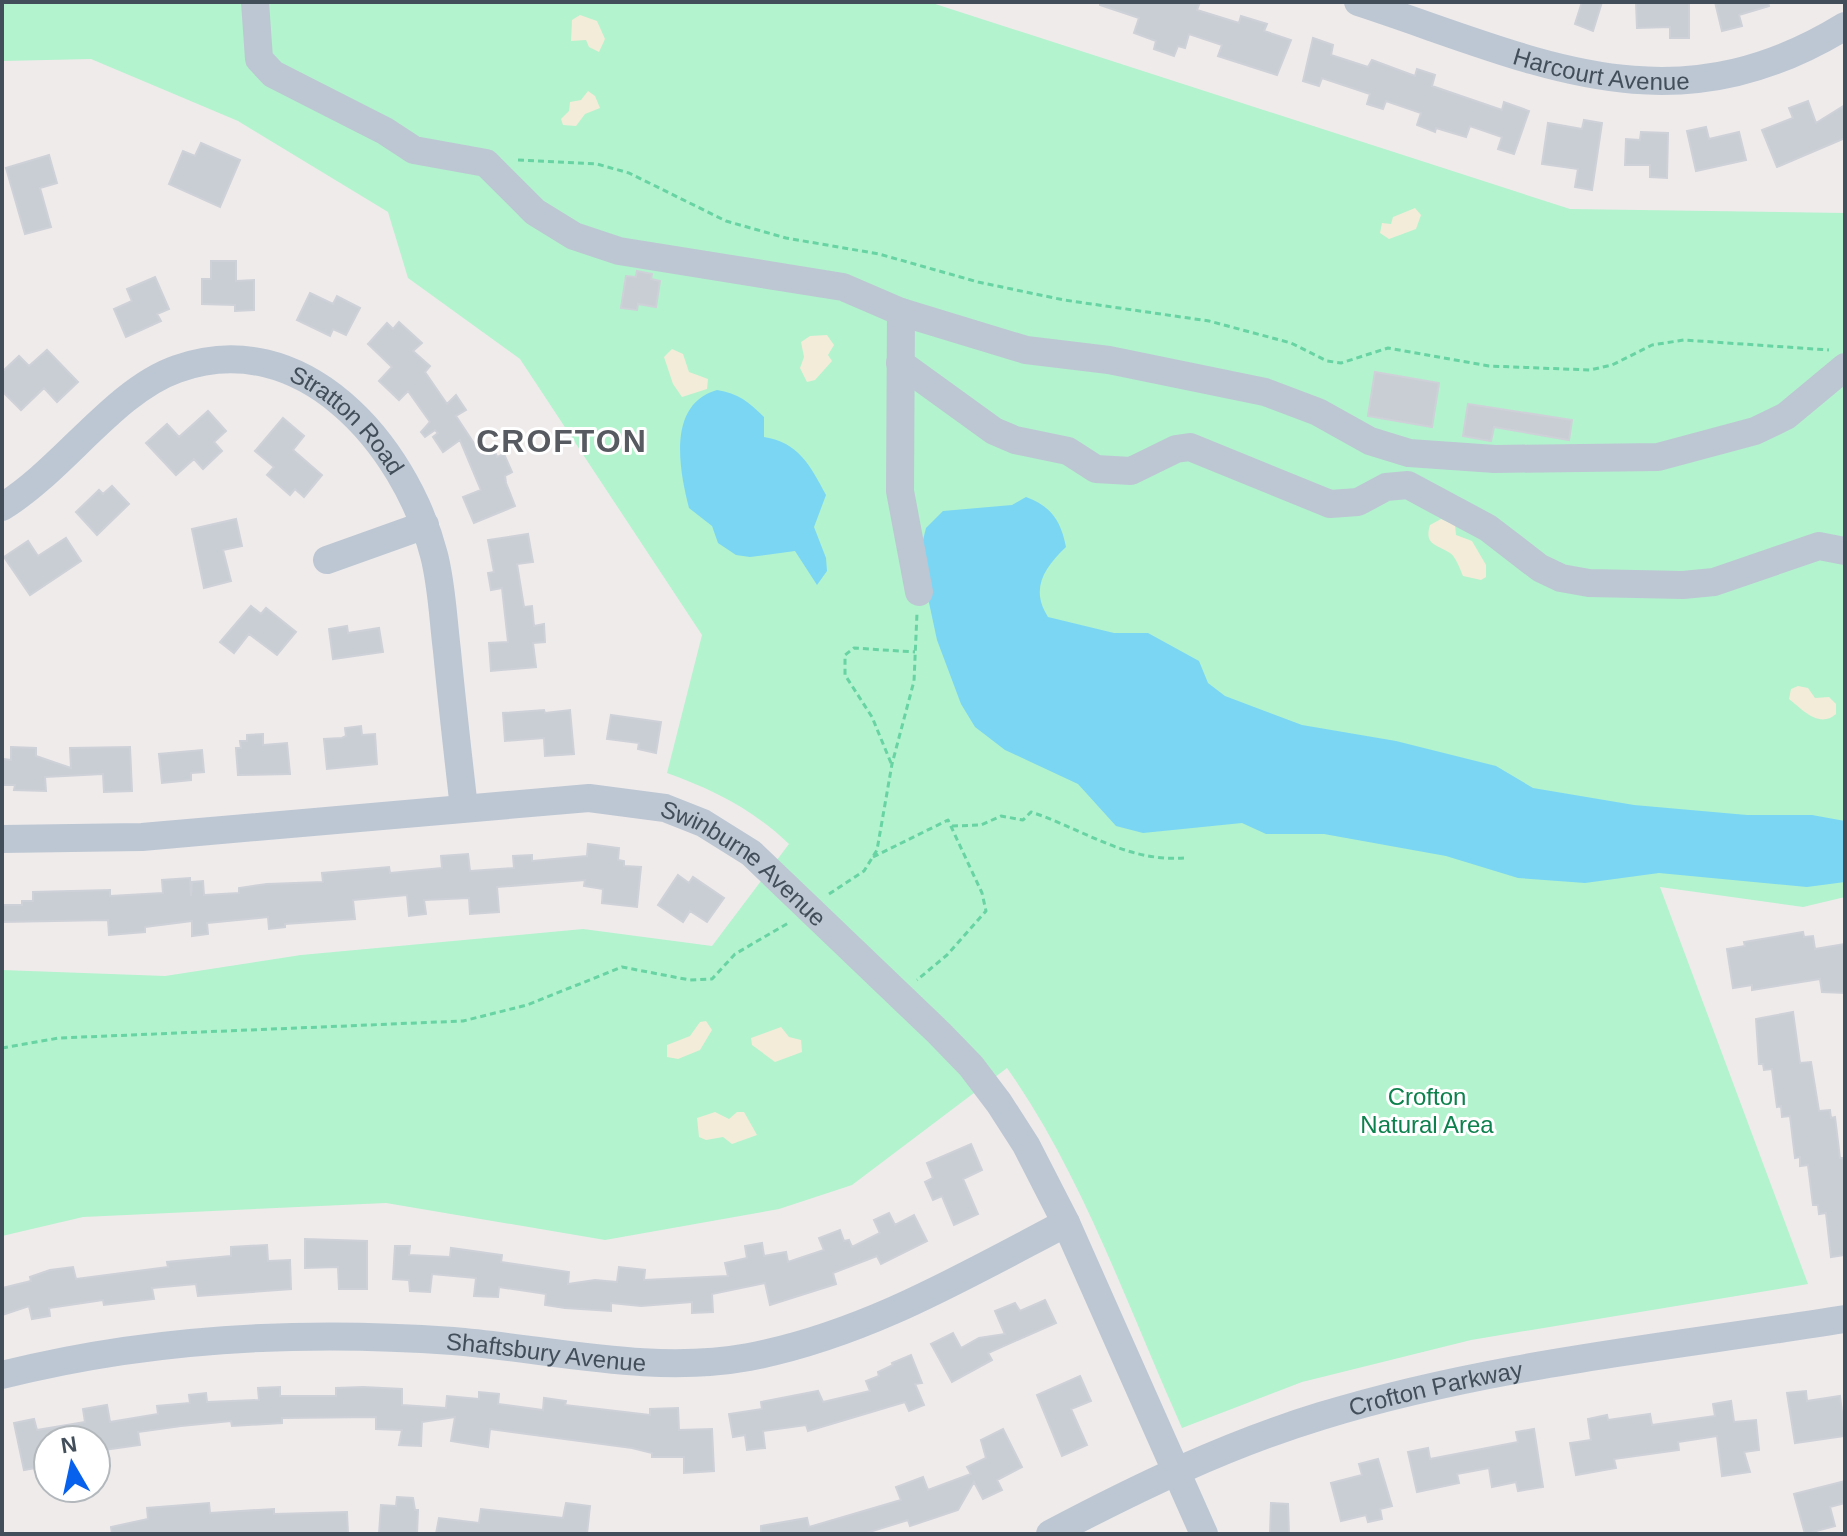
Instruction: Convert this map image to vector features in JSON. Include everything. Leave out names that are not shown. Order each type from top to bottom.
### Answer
[{"type":"street","points":[[255,2],[259,59],[282,80],[385,131],[414,150],[486,163],[535,212],[574,236],[619,251],[843,287],[901,312],[1026,350],[1109,360],[1265,392],[1318,412],[1370,441],[1409,453],[1495,459],[1658,457],[1701,448],[1755,431],[1786,416],[1837,358]]},
{"type":"street","name":"Harcourt Avenue","points":[[1358,2],[1426,12],[1551,66],[1595,78],[1638,82],[1712,78],[1753,69],[1790,55],[1845,26]]},
{"type":"street","points":[[901,312],[900,491],[919,592]]},
{"type":"street","name":"Stratton Road","points":[[2,507],[56,466],[152,380],[206,360],[242,357],[275,363],[308,377],[345,405],[382,448],[425,525],[440,594],[464,808]]},
{"type":"street","points":[[900,363],[994,431],[1015,440],[1068,451],[1096,469],[1112,472],[1144,467],[1176,449],[1190,447],[1330,504],[1358,502],[1386,487],[1408,485],[1454,507],[1540,568],[1561,578],[1589,583],[1683,585],[1714,582],[1819,546],[1845,551]]},
{"type":"street","points":[[327,560],[425,525]]},
{"type":"street","name":"Swinburne Avenue","points":[[2,839],[142,837],[589,798],[665,808],[703,823],[751,853],[971,1066],[999,1103],[1026,1145],[1066,1223],[1204,1534]]},
{"type":"street","name":"Shaftsbury Avenue","points":[[2,1375],[186,1343],[276,1337],[416,1339],[621,1361],[746,1357],[811,1343],[869,1324],[1066,1223]]},
{"type":"street","name":"Crofton Parkway","points":[[1050,1534],[1176,1470],[1319,1416],[1398,1394],[1481,1377],[1845,1319]]},
{"type":"path","points":[[486,163],[520,160],[597,164],[629,173],[726,221],[786,238],[879,254],[978,282],[1064,300],[1209,321],[1291,343],[1327,361],[1341,363],[1388,348],[1489,366],[1590,370],[1612,365],[1652,345],[1684,340],[1837,358]]},
{"type":"path","points":[[2,1048],[59,1038],[463,1021],[527,1005],[622,967],[690,980],[712,979],[735,954],[810,909],[864,871],[872,858],[914,681],[916,621]]},
{"type":"path","points":[[892,764],[872,717],[845,675],[845,655],[854,648],[915,652]]},
{"type":"path","points":[[952,826],[981,825],[1001,816],[1023,820],[1031,812],[1126,851],[1151,858],[1184,858]]},
{"type":"path","points":[[872,858],[948,820],[982,893],[986,911],[947,955],[898,994]]},
{"type":"green space","name":"Crofton Natural Area","points":[[2,2],[929,2],[1570,209],[1845,213],[1845,897],[1803,907],[1660,887],[1808,1284],[1471,1340],[1302,1382],[1182,1428],[1082,1198],[1059,1153],[1007,1068],[852,1185],[779,1209],[605,1240],[386,1203],[83,1217],[2,1236],[2,970],[165,976],[301,955],[583,929],[712,946],[789,844],[762,821],[732,802],[667,773],[702,635],[520,359],[408,278],[388,212],[238,121],[91,59],[2,61]]},
{"type":"sand","points":[[580,15],[597,21],[605,39],[599,52],[589,47],[586,40],[571,41],[572,20]]},
{"type":"sand","points":[[588,91],[595,96],[600,108],[585,114],[576,126],[563,125],[561,119],[569,111],[570,102],[581,100]]},
{"type":"sand","points":[[1415,208],[1421,215],[1416,229],[1389,239],[1380,233],[1382,223],[1391,224],[1393,217]]},
{"type":"sand","points":[[827,335],[834,345],[828,355],[832,361],[815,380],[807,382],[800,368],[804,357],[801,342],[810,336]]},
{"type":"sand","points":[[672,349],[683,354],[689,372],[708,379],[707,389],[682,397],[673,384],[664,357]]},
{"type":"sand","points":[[1441,519],[1455,525],[1456,535],[1472,541],[1486,565],[1486,577],[1481,580],[1463,576],[1452,555],[1430,540],[1430,525]]},
{"type":"sand","points":[[1798,686],[1808,688],[1815,698],[1829,697],[1836,704],[1836,714],[1823,719],[1805,712],[1789,699],[1791,689]]},
{"type":"sand","points":[[706,1021],[712,1030],[700,1050],[678,1059],[667,1057],[667,1045],[690,1036],[700,1022]]},
{"type":"sand","points":[[781,1027],[789,1037],[801,1040],[802,1052],[775,1062],[752,1045],[751,1038]]},
{"type":"sand","points":[[715,1112],[729,1119],[737,1112],[744,1112],[757,1135],[732,1144],[723,1137],[706,1140],[699,1137],[697,1118]]},
{"type":"water","points":[[717,390],[737,396],[759,412],[764,417],[764,437],[786,444],[802,457],[826,495],[814,527],[826,558],[827,571],[817,585],[795,551],[750,557],[736,555],[718,543],[712,526],[689,508],[680,457],[684,423],[690,409],[701,397]]},
{"type":"water","points":[[1026,497],[1054,516],[1066,547],[1042,579],[1040,597],[1048,617],[1114,633],[1148,633],[1199,661],[1208,683],[1225,696],[1302,725],[1396,741],[1496,766],[1533,788],[1634,805],[1747,815],[1812,815],[1845,821],[1845,882],[1807,887],[1659,873],[1585,883],[1518,878],[1446,856],[1324,834],[1266,834],[1242,823],[1143,833],[1116,826],[1078,784],[1005,750],[975,727],[961,704],[937,640],[919,556],[926,528],[943,511],[1012,505]]},
{"type":"building","points":[[1100,2],[1200,2],[1197,10],[1239,23],[1241,16],[1267,24],[1264,31],[1291,40],[1277,75],[1218,56],[1222,45],[1189,34],[1185,48],[1178,46],[1174,56],[1154,49],[1156,41],[1134,33],[1139,18],[1100,5]]},
{"type":"building","points":[[1582,2],[1602,2],[1593,31],[1575,24]]},
{"type":"building","points":[[1636,2],[1689,2],[1689,38],[1670,38],[1670,27],[1637,28]]},
{"type":"building","points":[[1715,2],[1768,2],[1769,6],[1739,15],[1742,26],[1722,31]]},
{"type":"building","points":[[1313,38],[1333,45],[1331,55],[1368,67],[1372,60],[1415,76],[1417,69],[1435,75],[1432,86],[1502,110],[1504,102],[1529,111],[1514,154],[1498,149],[1502,137],[1470,126],[1466,137],[1436,128],[1435,132],[1417,125],[1421,113],[1386,101],[1383,109],[1367,104],[1370,94],[1322,78],[1319,86],[1303,81]]},
{"type":"building","points":[[1808,101],[1816,123],[1845,105],[1845,138],[1777,167],[1762,130],[1793,118],[1789,108]]},
{"type":"building","points":[[1584,120],[1602,123],[1592,190],[1575,187],[1578,169],[1542,164],[1548,123],[1582,129]]},
{"type":"building","points":[[1706,127],[1709,139],[1739,132],[1746,160],[1696,171],[1687,131]]},
{"type":"building","points":[[1641,132],[1668,133],[1667,178],[1650,177],[1650,165],[1625,165],[1626,139],[1640,140]]},
{"type":"building","points":[[201,143],[240,160],[220,207],[169,184],[183,151],[195,156]]},
{"type":"building","points":[[49,155],[57,183],[40,188],[51,227],[25,234],[6,168]]},
{"type":"building","points":[[211,261],[236,261],[236,281],[254,280],[254,310],[235,311],[235,305],[202,304],[202,279],[211,279]]},
{"type":"building","points":[[637,271],[652,274],[651,279],[660,281],[656,307],[638,304],[637,310],[621,308],[626,276],[636,277]]},
{"type":"building","points":[[155,277],[169,309],[157,314],[161,321],[126,337],[114,309],[132,301],[127,289]]},
{"type":"building","points":[[310,293],[333,304],[337,296],[360,308],[346,335],[333,329],[330,336],[297,320]]},
{"type":"building","points":[[399,322],[422,343],[413,351],[430,366],[425,372],[447,404],[456,395],[466,410],[456,416],[481,454],[494,449],[497,457],[504,454],[512,472],[505,476],[515,506],[474,523],[463,497],[481,490],[460,440],[443,452],[433,437],[438,433],[435,430],[425,437],[421,432],[430,422],[408,391],[399,400],[379,381],[392,367],[368,344],[387,323],[393,329]]},
{"type":"building","points":[[47,350],[78,382],[57,402],[44,388],[21,410],[2,391],[2,372],[19,356],[29,366]]},
{"type":"building","points":[[1375,372],[1439,383],[1432,427],[1368,416]]},
{"type":"building","points":[[1468,404],[1572,420],[1569,440],[1494,427],[1491,441],[1463,436]]},
{"type":"building","points":[[208,411],[226,431],[214,442],[222,451],[203,469],[194,459],[176,475],[146,443],[167,424],[179,437]]},
{"type":"building","points":[[283,418],[304,436],[293,450],[322,475],[304,497],[295,489],[290,495],[267,475],[274,467],[255,451]]},
{"type":"building","points":[[112,486],[129,504],[97,535],[76,512],[99,490],[103,494]]},
{"type":"building","points":[[236,519],[242,546],[223,550],[231,581],[204,588],[192,529]]},
{"type":"building","points":[[528,534],[533,562],[517,564],[524,607],[532,606],[534,626],[544,624],[545,642],[533,643],[536,667],[491,671],[489,643],[508,642],[502,588],[491,590],[488,573],[494,572],[488,540]]},
{"type":"building","points":[[66,538],[81,561],[30,595],[4,557],[28,541],[38,556]]},
{"type":"building","points":[[251,606],[261,614],[266,608],[296,632],[277,655],[249,634],[234,653],[220,642]]},
{"type":"building","points":[[347,626],[348,633],[379,628],[383,652],[333,659],[329,629]]},
{"type":"building","points":[[544,710],[545,713],[570,710],[574,754],[545,756],[544,738],[505,741],[503,713]]},
{"type":"building","points":[[611,715],[661,722],[656,753],[638,749],[639,743],[607,739]]},
{"type":"building","points":[[361,726],[362,735],[375,734],[377,764],[327,769],[324,739],[342,738],[346,736],[345,728]]},
{"type":"building","points":[[263,734],[263,745],[287,743],[290,774],[238,775],[236,748],[241,748],[240,741],[247,741],[247,735]]},
{"type":"building","points":[[11,747],[36,748],[36,756],[71,768],[70,748],[130,747],[132,791],[104,792],[103,774],[45,777],[46,791],[14,790],[15,785],[3,785],[3,759],[11,760]]},
{"type":"building","points":[[202,750],[204,772],[191,773],[191,780],[162,783],[159,754]]},
{"type":"building","points":[[588,844],[619,848],[618,860],[624,861],[624,866],[641,867],[637,907],[602,903],[603,889],[584,886],[585,880],[497,887],[499,912],[470,914],[469,898],[424,900],[426,914],[409,916],[407,895],[353,900],[355,919],[285,924],[285,927],[269,929],[268,917],[207,923],[208,934],[192,936],[192,921],[145,927],[145,932],[109,935],[108,920],[2,922],[2,905],[22,905],[22,901],[33,901],[33,892],[110,890],[110,896],[163,893],[162,880],[190,878],[191,896],[192,882],[203,881],[204,895],[239,893],[239,888],[267,884],[323,882],[322,873],[389,867],[390,873],[442,868],[441,856],[468,854],[470,871],[514,868],[513,856],[532,855],[532,861],[587,856]]},
{"type":"building","points":[[678,875],[689,883],[693,877],[724,898],[707,922],[690,911],[683,922],[658,905]]},
{"type":"building","points":[[1803,932],[1804,937],[1813,936],[1815,949],[1845,944],[1845,993],[1822,992],[1820,979],[1752,990],[1752,985],[1733,988],[1727,949],[1745,946],[1744,942]]},
{"type":"building","points":[[1793,1012],[1800,1063],[1811,1062],[1819,1111],[1830,1110],[1831,1118],[1835,1117],[1840,1158],[1845,1158],[1845,1255],[1831,1257],[1826,1213],[1819,1214],[1818,1205],[1813,1205],[1808,1165],[1800,1166],[1800,1157],[1795,1158],[1790,1116],[1782,1117],[1781,1106],[1777,1107],[1772,1069],[1764,1070],[1763,1064],[1759,1064],[1756,1019]]},
{"type":"building","points":[[971,1144],[982,1170],[963,1179],[978,1214],[954,1225],[942,1196],[933,1200],[925,1182],[933,1178],[927,1163]]},
{"type":"building","points":[[889,1213],[895,1225],[914,1215],[927,1241],[881,1264],[877,1256],[833,1273],[836,1284],[770,1305],[765,1283],[712,1294],[713,1312],[692,1313],[692,1302],[641,1306],[611,1303],[611,1311],[565,1308],[545,1305],[546,1294],[499,1287],[498,1297],[474,1296],[476,1278],[432,1274],[430,1292],[410,1291],[409,1280],[393,1279],[395,1246],[410,1246],[409,1255],[450,1257],[451,1248],[502,1255],[501,1262],[569,1272],[568,1284],[595,1280],[617,1282],[619,1267],[645,1270],[644,1280],[728,1276],[725,1263],[747,1258],[745,1246],[762,1243],[764,1256],[786,1252],[788,1262],[824,1250],[819,1238],[840,1230],[844,1241],[849,1240],[852,1247],[880,1233],[874,1220]]},
{"type":"building","points":[[305,1239],[367,1241],[367,1289],[339,1289],[338,1267],[305,1268]]},
{"type":"building","points":[[267,1245],[268,1261],[290,1260],[291,1289],[198,1296],[196,1284],[152,1288],[154,1299],[104,1305],[103,1300],[49,1308],[50,1316],[32,1319],[29,1306],[2,1315],[2,1288],[31,1281],[30,1277],[50,1270],[73,1267],[76,1279],[168,1267],[167,1262],[231,1256],[231,1247]]},
{"type":"building","points":[[1045,1300],[1056,1323],[988,1353],[992,1360],[952,1382],[931,1344],[953,1333],[961,1348],[979,1338],[1005,1334],[995,1311],[1015,1303],[1020,1311]]},
{"type":"building","points":[[911,1355],[922,1383],[915,1384],[924,1405],[909,1411],[905,1402],[808,1431],[806,1425],[763,1431],[765,1448],[747,1450],[745,1435],[733,1437],[729,1414],[762,1409],[761,1402],[818,1391],[823,1402],[870,1391],[866,1381],[879,1376],[878,1372],[892,1363]]},
{"type":"building","points":[[1080,1376],[1091,1401],[1071,1409],[1087,1445],[1062,1456],[1037,1395]]},
{"type":"building","points":[[280,1387],[280,1396],[336,1396],[336,1388],[402,1389],[402,1405],[446,1408],[447,1396],[479,1399],[479,1392],[499,1394],[498,1404],[543,1410],[544,1398],[566,1401],[565,1405],[650,1415],[650,1409],[678,1408],[679,1430],[712,1429],[714,1471],[684,1473],[684,1457],[652,1457],[652,1453],[632,1448],[490,1429],[488,1447],[451,1441],[455,1417],[422,1422],[421,1446],[399,1445],[402,1430],[376,1429],[376,1417],[282,1418],[282,1423],[232,1426],[231,1421],[181,1426],[138,1432],[140,1445],[112,1449],[112,1424],[73,1424],[85,1422],[83,1409],[107,1405],[110,1422],[158,1414],[157,1406],[190,1403],[189,1395],[206,1393],[207,1402],[259,1400],[258,1388]]},
{"type":"building","points":[[1806,1391],[1807,1401],[1840,1396],[1845,1436],[1795,1443],[1787,1393]]},
{"type":"building","points":[[1731,1401],[1734,1422],[1756,1420],[1759,1450],[1744,1452],[1750,1472],[1722,1476],[1717,1436],[1678,1442],[1679,1450],[1614,1459],[1616,1468],[1576,1475],[1570,1443],[1591,1440],[1588,1419],[1607,1415],[1608,1420],[1650,1414],[1652,1425],[1715,1416],[1713,1404]]},
{"type":"building","points":[[34,1419],[32,1469],[24,1470],[14,1423]]},
{"type":"building","points":[[1003,1429],[1022,1467],[997,1480],[1002,1490],[983,1499],[974,1482],[958,1510],[910,1526],[908,1520],[863,1534],[761,1534],[761,1526],[807,1518],[809,1527],[901,1500],[896,1487],[923,1477],[928,1490],[971,1474],[967,1467],[986,1458],[981,1440]]},
{"type":"building","points":[[1534,1429],[1543,1487],[1518,1491],[1516,1482],[1492,1487],[1489,1468],[1457,1474],[1459,1483],[1417,1492],[1408,1452],[1428,1448],[1430,1459],[1518,1442],[1516,1432]]},
{"type":"building","points":[[1378,1459],[1392,1506],[1380,1509],[1382,1519],[1368,1522],[1366,1515],[1341,1521],[1331,1483],[1362,1475],[1359,1464]]},
{"type":"building","points":[[1845,1481],[1845,1503],[1830,1507],[1835,1526],[1805,1534],[1794,1494]]},
{"type":"building","points":[[397,1497],[413,1498],[415,1510],[418,1510],[417,1534],[379,1534],[381,1505],[396,1506]]},
{"type":"building","points":[[209,1503],[210,1513],[274,1509],[274,1514],[347,1512],[348,1534],[112,1534],[111,1527],[148,1519],[147,1508]]},
{"type":"building","points":[[566,1503],[590,1506],[587,1534],[436,1534],[439,1518],[479,1523],[481,1509],[563,1518]]},
{"type":"building","points":[[1271,1503],[1288,1504],[1289,1534],[1270,1534]]},
{"type":"district","name":"CROFTON","points":[[562,441]]}]
